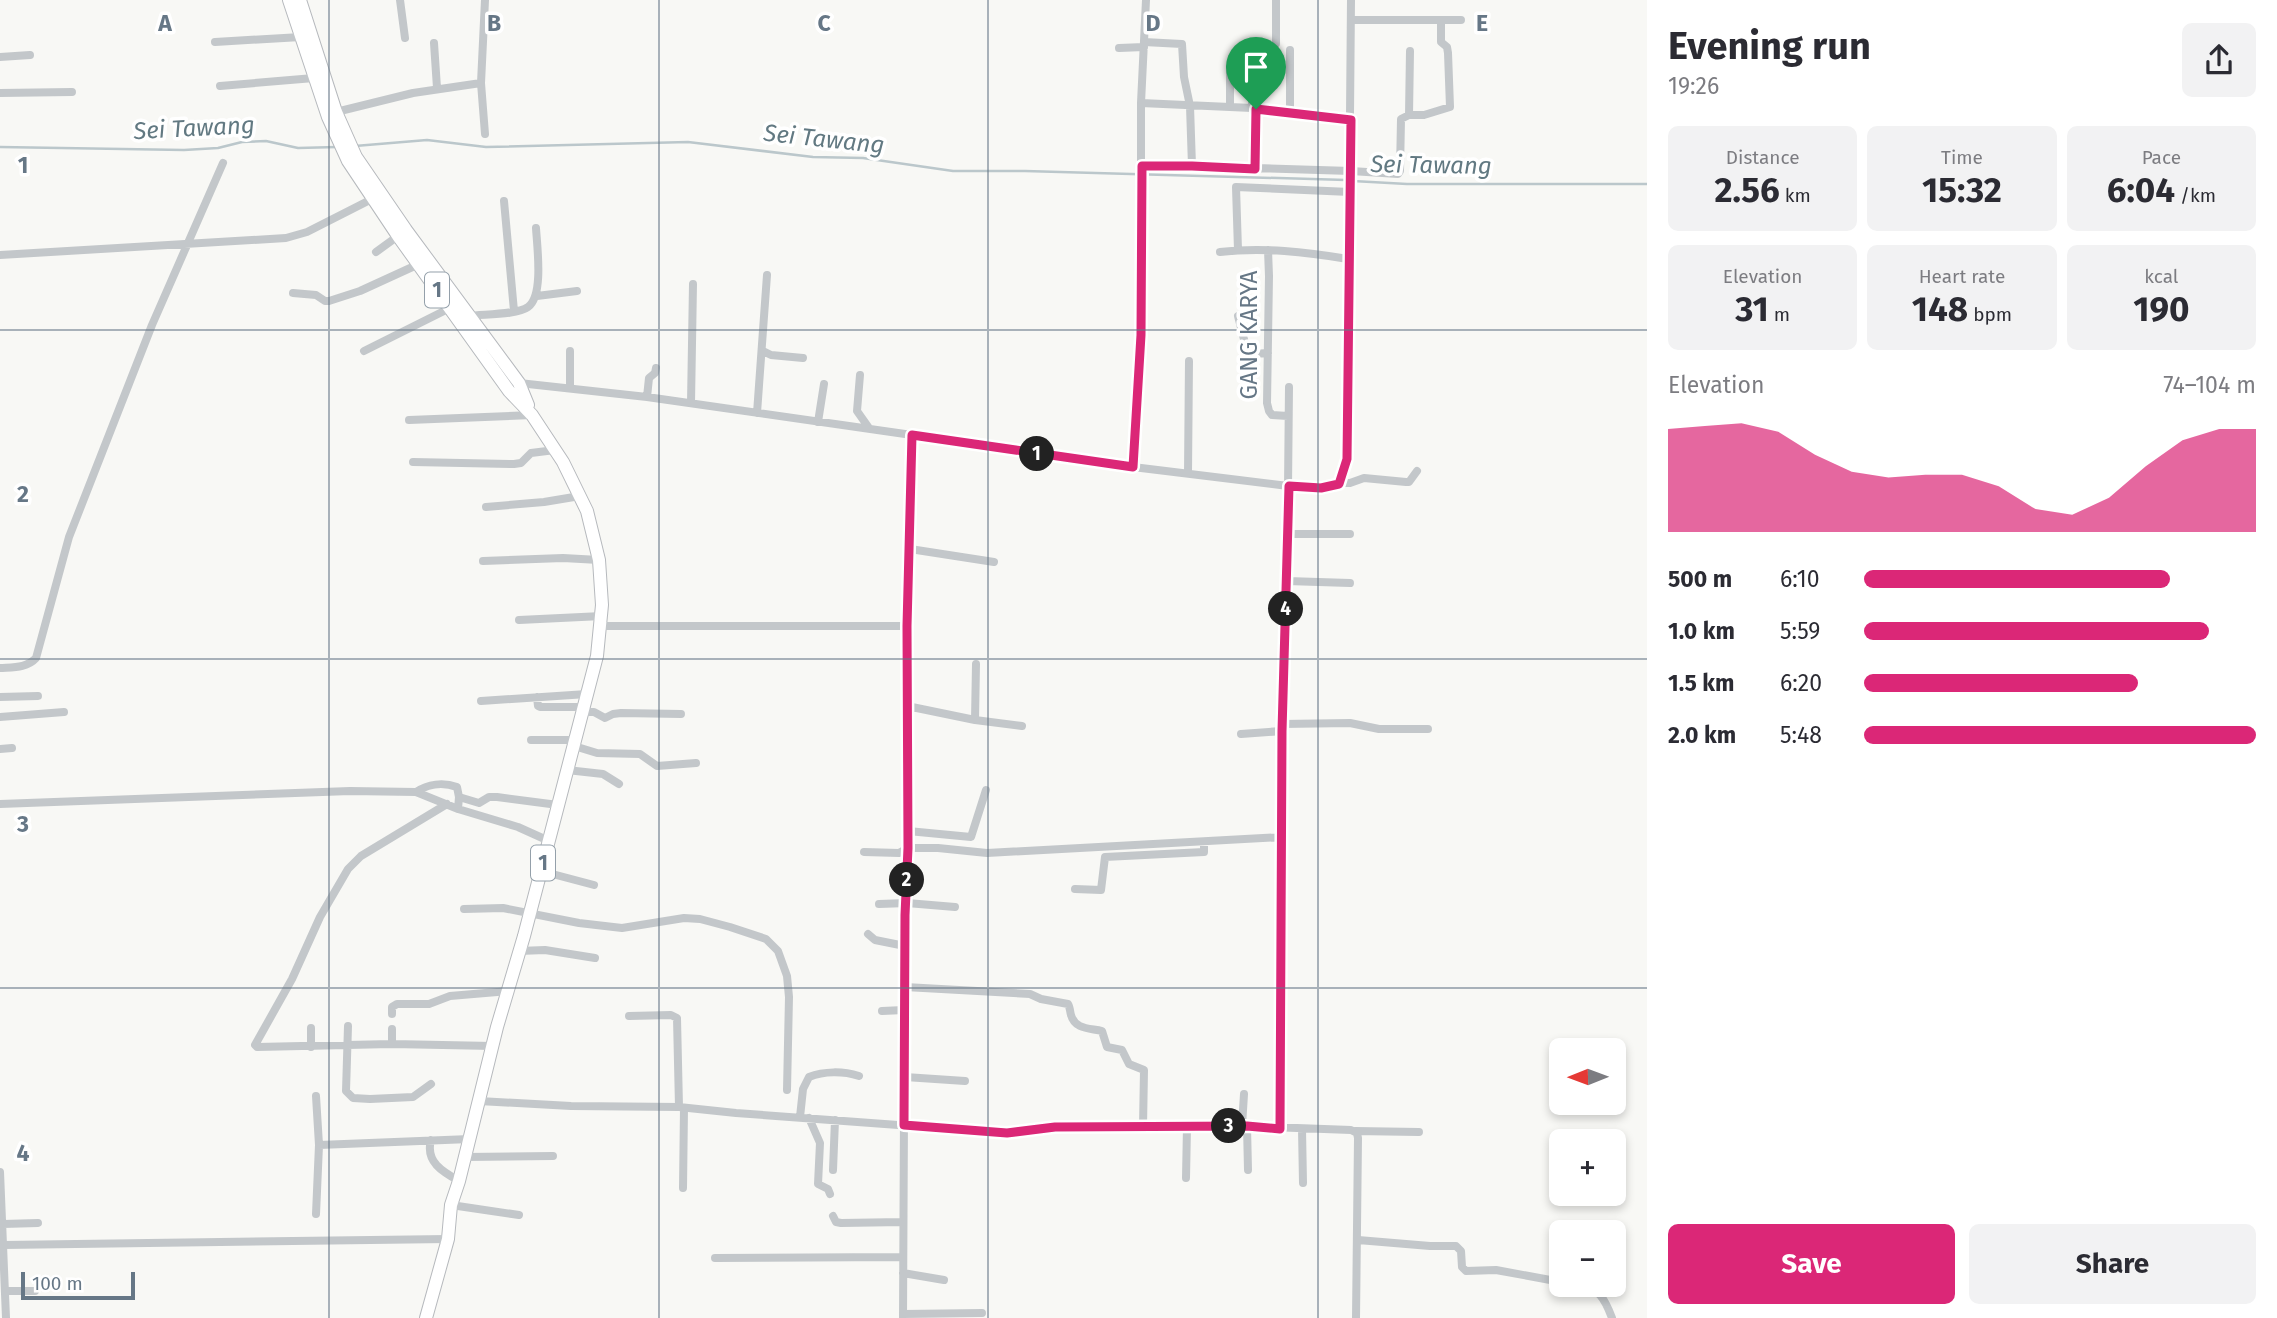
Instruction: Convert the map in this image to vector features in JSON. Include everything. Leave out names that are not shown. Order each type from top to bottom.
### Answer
[{"type":"highway","name":"1","points":[[289,0],[314,78],[372,199],[509,391],[532,415],[555,450],[580,495],[599,560],[601,621],[597,656],[466,1157],[451,1205],[448,1239],[426,1318]]},
{"type":"highway","name":"1","points":[[300,0],[344,142]]},
{"type":"highway","name":"1","points":[[352,159],[375,186],[519,383],[532,415]]},
{"type":"street","points":[[400,0],[405,38]]},
{"type":"street","points":[[485,0],[481,83],[485,134]]},
{"type":"street","points":[[1133,467],[1141,335],[1141,103],[1146,0]]},
{"type":"street","points":[[1262,48],[1276,44],[1276,0]]},
{"type":"street","points":[[1341,483],[1347,459],[1351,0]]},
{"type":"street","points":[[1351,20],[1461,20]]},
{"type":"street","points":[[1142,169],[1192,166],[1399,174],[1401,119],[1450,107],[1448,53],[1447,47],[1441,42],[1441,21]]},
{"type":"street","points":[[215,42],[301,37]]},
{"type":"street","points":[[433,43],[437,89]]},
{"type":"street","points":[[1119,47],[1182,44],[1192,166]]},
{"type":"street","points":[[1290,50],[1290,113]]},
{"type":"street","points":[[1409,115],[1410,51]]},
{"type":"street","points":[[0,57],[30,55]]},
{"type":"street","points":[[1230,67],[1230,107]]},
{"type":"street","points":[[1252,73],[1255,169]]},
{"type":"street","points":[[220,86],[314,78]]},
{"type":"street","points":[[336,112],[437,89],[481,83]]},
{"type":"street","points":[[0,93],[72,92]]},
{"type":"street","points":[[1141,103],[1254,108],[1351,120]]},
{"type":"street","points":[[0,668],[22,666],[36,658],[69,537],[152,325],[223,163]]},
{"type":"street","points":[[1238,250],[1236,187],[1350,192]]},
{"type":"street","points":[[0,255],[297,236],[372,199]]},
{"type":"street","points":[[504,201],[513,312]]},
{"type":"street","points":[[469,316],[527,308],[537,296],[536,228]]},
{"type":"street","points":[[376,252],[398,236]]},
{"type":"street","points":[[1220,252],[1268,250]]},
{"type":"street","name":"GANG KARYA","points":[[1280,1129],[1282,728],[1289,486],[1288,416],[1272,415],[1269,411],[1268,250],[1348,259]]},
{"type":"street","points":[[293,293],[316,295],[329,302],[369,288],[419,264]]},
{"type":"street","points":[[757,413],[767,275]]},
{"type":"street","points":[[691,403],[694,284]]},
{"type":"street","points":[[537,296],[577,291]]},
{"type":"street","points":[[364,351],[450,308]]},
{"type":"street","points":[[1238,316],[1247,351],[1252,354],[1268,354]]},
{"type":"street","points":[[570,351],[570,387]]},
{"type":"street","points":[[763,351],[771,355],[803,358]]},
{"type":"street","points":[[1188,473],[1189,362]]},
{"type":"street","points":[[647,397],[649,378],[656,368]]},
{"type":"street","points":[[860,375],[857,411],[869,428]]},
{"type":"street","points":[[519,383],[647,397],[1133,467],[1289,486],[1332,487],[1364,478],[1406,482],[1417,471]]},
{"type":"street","points":[[818,422],[824,384]]},
{"type":"street","points":[[1288,416],[1289,387]]},
{"type":"street","points":[[409,420],[532,415]]},
{"type":"street","points":[[912,435],[907,626],[908,848],[904,1010],[903,1316],[982,1314]]},
{"type":"street","points":[[413,462],[514,464],[521,463],[531,453],[555,450]]},
{"type":"street","points":[[486,507],[544,502],[580,495]]},
{"type":"street","points":[[1288,534],[1350,534]]},
{"type":"street","points":[[910,549],[994,562]]},
{"type":"street","points":[[483,561],[563,558],[599,560]]},
{"type":"street","points":[[1287,581],[1350,583]]},
{"type":"street","points":[[519,620],[907,626]]},
{"type":"street","points":[[975,720],[976,664]]},
{"type":"street","points":[[0,697],[38,696]]},
{"type":"street","points":[[537,697],[540,707],[585,704]]},
{"type":"street","points":[[481,701],[537,697],[585,704],[605,718],[613,714],[681,714]]},
{"type":"street","points":[[907,706],[975,720],[1022,726]]},
{"type":"street","points":[[0,717],[64,712]]},
{"type":"street","points":[[1241,734],[1282,728],[1361,724],[1371,728],[1428,729]]},
{"type":"street","points":[[531,740],[575,743],[597,753],[640,754],[657,766],[696,764]]},
{"type":"street","points":[[0,748],[12,748]]},
{"type":"street","points":[[567,770],[603,774],[619,784]]},
{"type":"street","points":[[416,792],[429,785],[451,785],[457,787],[458,803]]},
{"type":"street","points":[[908,831],[971,837],[986,790]]},
{"type":"street","points":[[0,804],[350,791],[416,792],[447,804]]},
{"type":"street","points":[[493,1046],[255,1045],[292,979],[333,892],[350,865],[361,856],[447,804],[479,803],[489,797],[497,797],[558,805]]},
{"type":"street","points":[[458,803],[549,841]]},
{"type":"street","points":[[864,852],[899,853],[908,848],[938,848],[987,853],[1282,837]]},
{"type":"street","points":[[1075,889],[1101,890],[1105,856],[1204,852],[1204,842]]},
{"type":"street","points":[[541,871],[594,885]]},
{"type":"street","points":[[879,904],[906,903],[955,908]]},
{"type":"street","points":[[464,909],[490,907],[622,928],[684,918],[700,919],[766,939],[778,951],[787,976],[787,1090]]},
{"type":"street","points":[[868,934],[875,940],[905,946]]},
{"type":"street","points":[[519,951],[545,950],[595,958]]},
{"type":"street","points":[[905,986],[1030,994],[1068,1004],[1072,1018],[1077,1023],[1087,1029],[1102,1031],[1107,1047],[1122,1050],[1129,1064],[1144,1070],[1143,1127]]},
{"type":"street","points":[[392,1014],[392,1007],[397,1004],[429,1004],[450,996],[509,990]]},
{"type":"street","points":[[882,1011],[904,1010]]},
{"type":"street","points":[[629,1016],[671,1015],[677,1018],[683,1188]]},
{"type":"street","points":[[348,1026],[346,1091],[353,1098],[413,1097],[431,1084]]},
{"type":"street","points":[[311,1027],[311,1047]]},
{"type":"street","points":[[392,1029],[392,1044]]},
{"type":"street","points":[[830,1194],[828,1189],[818,1184],[820,1143],[804,1118],[803,1089],[808,1077],[821,1073],[841,1072],[859,1076]]},
{"type":"street","points":[[905,1077],[965,1081]]},
{"type":"street","points":[[1244,1094],[1248,1170]]},
{"type":"street","points":[[316,1096],[319,1144],[316,1213]]},
{"type":"street","points":[[479,1101],[571,1106],[681,1107],[1007,1133],[1048,1127],[1187,1126],[1419,1132]]},
{"type":"street","points":[[833,1170],[835,1120]]},
{"type":"street","points":[[1186,1178],[1187,1126]]},
{"type":"street","points":[[1302,1129],[1303,1183]]},
{"type":"street","points":[[1355,1131],[1358,1138],[1356,1318]]},
{"type":"street","points":[[319,1144],[470,1139]]},
{"type":"street","points":[[431,1140],[430,1155],[439,1170],[459,1181]]},
{"type":"street","points":[[466,1157],[553,1156]]},
{"type":"street","points":[[0,1172],[4,1315]]},
{"type":"street","points":[[451,1205],[519,1215]]},
{"type":"street","points":[[833,1216],[836,1222],[841,1223],[903,1222]]},
{"type":"street","points":[[3,1224],[38,1223]]},
{"type":"street","points":[[4,1245],[448,1239]]},
{"type":"street","points":[[1358,1240],[1456,1246],[1461,1251],[1462,1267],[1466,1271],[1496,1270],[1549,1280]]},
{"type":"street","points":[[715,1258],[902,1257]]},
{"type":"street","points":[[903,1273],[944,1280]]},
{"type":"street","points":[[5,1291],[35,1291]]},
{"type":"street","points":[[1603,1297],[1612,1318]]},
{"type":"waterway","name":"Sei Tawang","points":[[355,146],[427,140],[486,147],[688,142],[813,157],[863,158],[953,171],[1346,180]]},
{"type":"waterway","name":"Sei Tawang","points":[[0,147],[184,150],[266,141],[298,148],[337,147]]},
{"type":"waterway","name":"Sei Tawang","points":[[1353,181],[1407,184],[1647,184]]},
{"type":"route","points":[[1256,109],[1351,120],[1345,471],[1341,483],[1332,487],[1289,486],[1282,731],[1280,1129],[1247,1126],[1055,1127],[1018,1133],[993,1133],[904,1125],[908,848],[907,626],[912,435],[1133,467],[1141,335],[1142,166],[1255,169],[1256,109]]}]
